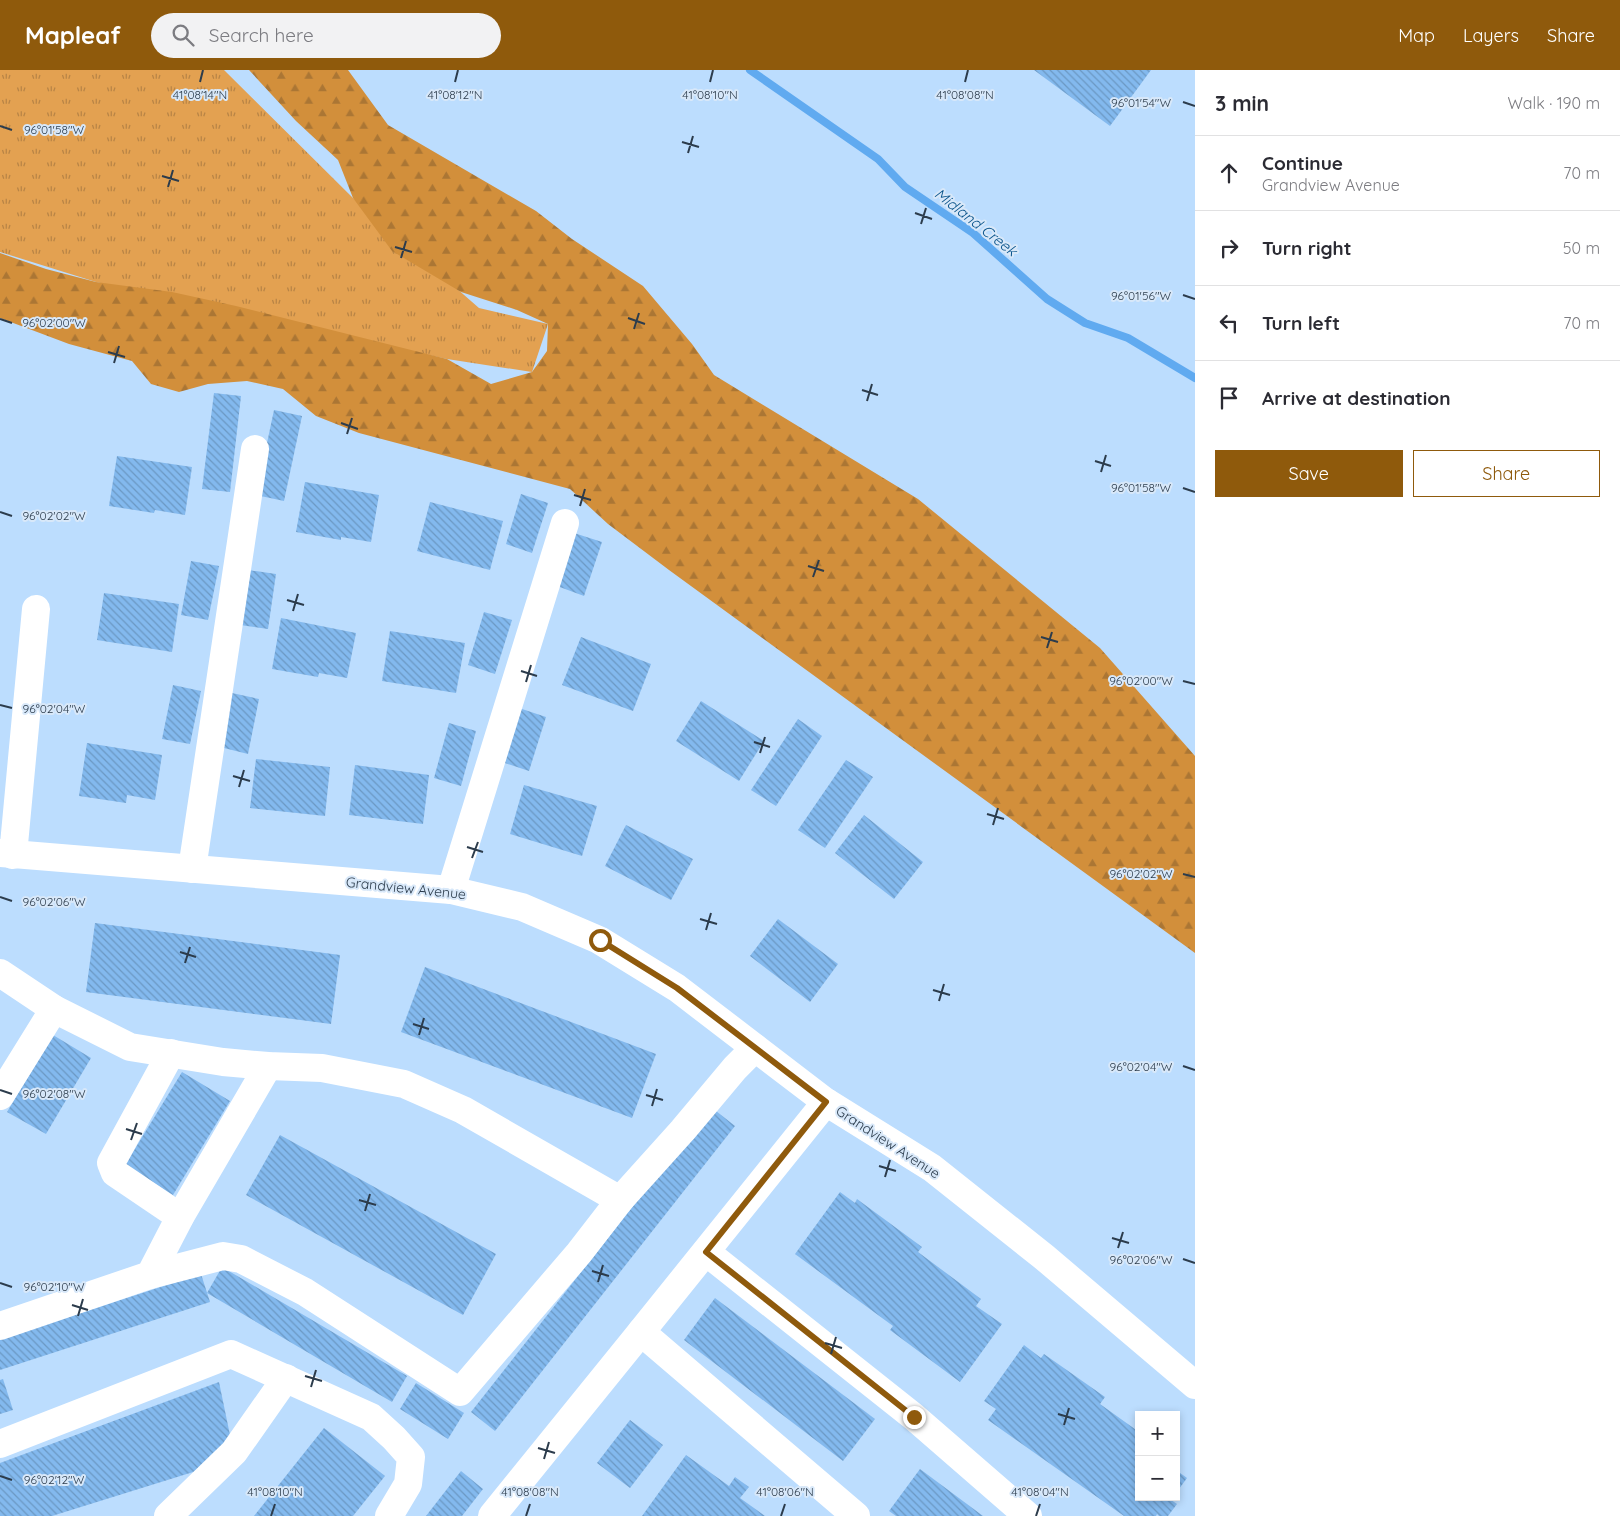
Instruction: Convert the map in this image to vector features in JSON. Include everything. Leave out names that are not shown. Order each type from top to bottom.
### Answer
[{"type":"street","points":[[192,869],[255,449]]},
{"type":"street","points":[[451,890],[565,523]]},
{"type":"street","points":[[6,854],[36,609]]},
{"type":"street","name":"Grandview Avenue","points":[[6,854],[451,890],[522,907],[600,940],[677,988],[826,1102],[932,1168],[1044,1257],[1195,1385]]},
{"type":"street","points":[[0,973],[54,1009],[130,1047],[223,1062],[322,1068],[404,1084],[463,1110],[620,1200]]},
{"type":"street","points":[[0,1096],[54,1009]]},
{"type":"street","points":[[0,1326],[150,1275],[223,1256],[241,1259],[305,1292],[460,1392],[579,1253],[620,1200],[683,1130],[735,1068],[755,1048]]},
{"type":"street","points":[[171,1053],[111,1163],[115,1174],[120,1178],[180,1217]]},
{"type":"street","points":[[150,1275],[180,1217],[268,1066]]},
{"type":"street","points":[[492,1516],[826,1102]]},
{"type":"street","points":[[706,1252],[914,1417],[1028,1516]]},
{"type":"street","points":[[641,1332],[856,1516]]},
{"type":"street","points":[[0,1444],[230,1354],[371,1417],[394,1438],[411,1457],[408,1484],[389,1516]]},
{"type":"street","points":[[168,1516],[234,1452],[286,1378]]},
{"type":"green space","points":[[0,70],[224,70],[353,198],[479,308],[548,324],[532,372],[447,359],[96,282],[0,252]]},
{"type":"green space","points":[[249,70],[348,70],[388,125],[536,211],[572,239],[643,286],[692,344],[714,375],[918,499],[1100,648],[1195,756],[1195,953],[669,570],[608,524],[570,489],[359,433],[316,416],[283,389],[247,381],[208,384],[179,392],[151,384],[132,361],[69,344],[0,318],[0,253],[46,269],[96,282],[172,292],[236,306],[447,359],[491,384],[532,372],[547,351],[548,324],[517,310],[461,292],[392,251],[353,198],[338,160],[296,121]]},
{"type":"building","points":[[1034,70],[1151,70],[1110,126]]},
{"type":"building","points":[[214,393],[241,396],[230,492],[202,489]]},
{"type":"building","points":[[274,410],[302,416],[284,501],[256,495]]},
{"type":"building","points":[[117,456],[192,467],[185,515],[155,510],[154,513],[109,506]]},
{"type":"building","points":[[305,482],[379,495],[371,542],[341,537],[341,540],[296,532]]},
{"type":"building","points":[[521,494],[548,503],[532,553],[506,544]]},
{"type":"building","points":[[430,502],[503,521],[490,570],[417,551]]},
{"type":"building","points":[[574,533],[602,542],[584,596],[557,586]]},
{"type":"building","points":[[191,561],[219,566],[208,620],[181,615]]},
{"type":"building","points":[[248,570],[276,574],[268,629],[240,625]]},
{"type":"building","points":[[104,593],[179,604],[172,652],[97,640]]},
{"type":"building","points":[[484,612],[512,620],[495,674],[468,665]]},
{"type":"building","points":[[281,618],[356,633],[347,678],[319,673],[318,677],[272,669]]},
{"type":"building","points":[[390,631],[465,643],[456,693],[382,681]]},
{"type":"building","points":[[581,637],[651,664],[633,711],[562,685]]},
{"type":"building","points":[[173,685],[201,691],[190,744],[162,739]]},
{"type":"building","points":[[232,693],[259,699],[248,754],[220,747]]},
{"type":"building","points":[[701,701],[764,741],[739,781],[676,741]]},
{"type":"building","points":[[519,708],[546,717],[529,771],[502,762]]},
{"type":"building","points":[[798,719],[822,736],[776,806],[751,790]]},
{"type":"building","points":[[449,723],[476,731],[461,786],[434,778]]},
{"type":"building","points":[[87,743],[162,755],[155,800],[127,795],[126,803],[79,796]]},
{"type":"building","points":[[256,759],[330,767],[325,816],[250,808]]},
{"type":"building","points":[[846,760],[873,777],[825,848],[798,830]]},
{"type":"building","points":[[355,765],[429,775],[423,824],[349,815]]},
{"type":"building","points":[[524,785],[597,806],[582,856],[510,834]]},
{"type":"building","points":[[864,815],[923,862],[894,899],[835,853]]},
{"type":"building","points":[[626,825],[693,859],[671,900],[605,866]]},
{"type":"building","points":[[778,919],[838,964],[810,1002],[750,956]]},
{"type":"building","points":[[95,923],[340,955],[331,1024],[86,992]]},
{"type":"building","points":[[425,967],[656,1054],[632,1118],[401,1032]]},
{"type":"building","points":[[53,1035],[91,1058],[46,1134],[7,1112]]},
{"type":"building","points":[[182,1072],[230,1101],[173,1195],[125,1165]]},
{"type":"building","points":[[711,1107],[735,1126],[495,1431],[471,1412]]},
{"type":"building","points":[[280,1135],[496,1254],[463,1315],[246,1195]]},
{"type":"building","points":[[840,1192],[855,1203],[857,1199],[922,1247],[918,1252],[981,1299],[976,1306],[1002,1324],[960,1382],[890,1330],[893,1326],[795,1254]]},
{"type":"building","points":[[222,1267],[407,1376],[392,1402],[207,1293]]},
{"type":"building","points":[[201,1274],[210,1302],[0,1370],[0,1339]]},
{"type":"building","points":[[715,1298],[875,1419],[843,1461],[684,1340]]},
{"type":"building","points":[[1024,1345],[1041,1358],[1044,1354],[1105,1397],[1100,1404],[1135,1429],[1135,1501],[1172,1501],[1177,1504],[1168,1516],[1159,1516],[1157,1514],[1156,1516],[1124,1516],[988,1420],[996,1409],[984,1401]]},
{"type":"building","points":[[3,1379],[13,1410],[0,1414],[0,1380]]},
{"type":"building","points":[[219,1382],[231,1440],[206,1468],[52,1516],[0,1516],[0,1463]]},
{"type":"building","points":[[416,1383],[464,1413],[448,1439],[400,1409]]},
{"type":"building","points":[[630,1420],[663,1445],[630,1488],[597,1463]]},
{"type":"building","points":[[324,1428],[385,1476],[353,1516],[254,1516]]},
{"type":"building","points":[[686,1455],[729,1486],[735,1477],[749,1487],[740,1498],[765,1516],[642,1516]]},
{"type":"building","points":[[920,1469],[983,1516],[896,1516],[889,1511]]},
{"type":"building","points":[[461,1471],[483,1489],[462,1516],[426,1516]]},
{"type":"building","points":[[1180,1473],[1187,1478],[1180,1488]]},
{"type":"waterway","name":"Midland Creek","points":[[750,70],[878,159],[905,187],[973,233],[1047,299],[1085,323],[1128,338],[1195,378]]},
{"type":"route","points":[[600,940],[677,988],[826,1102],[706,1252],[914,1417]]}]
